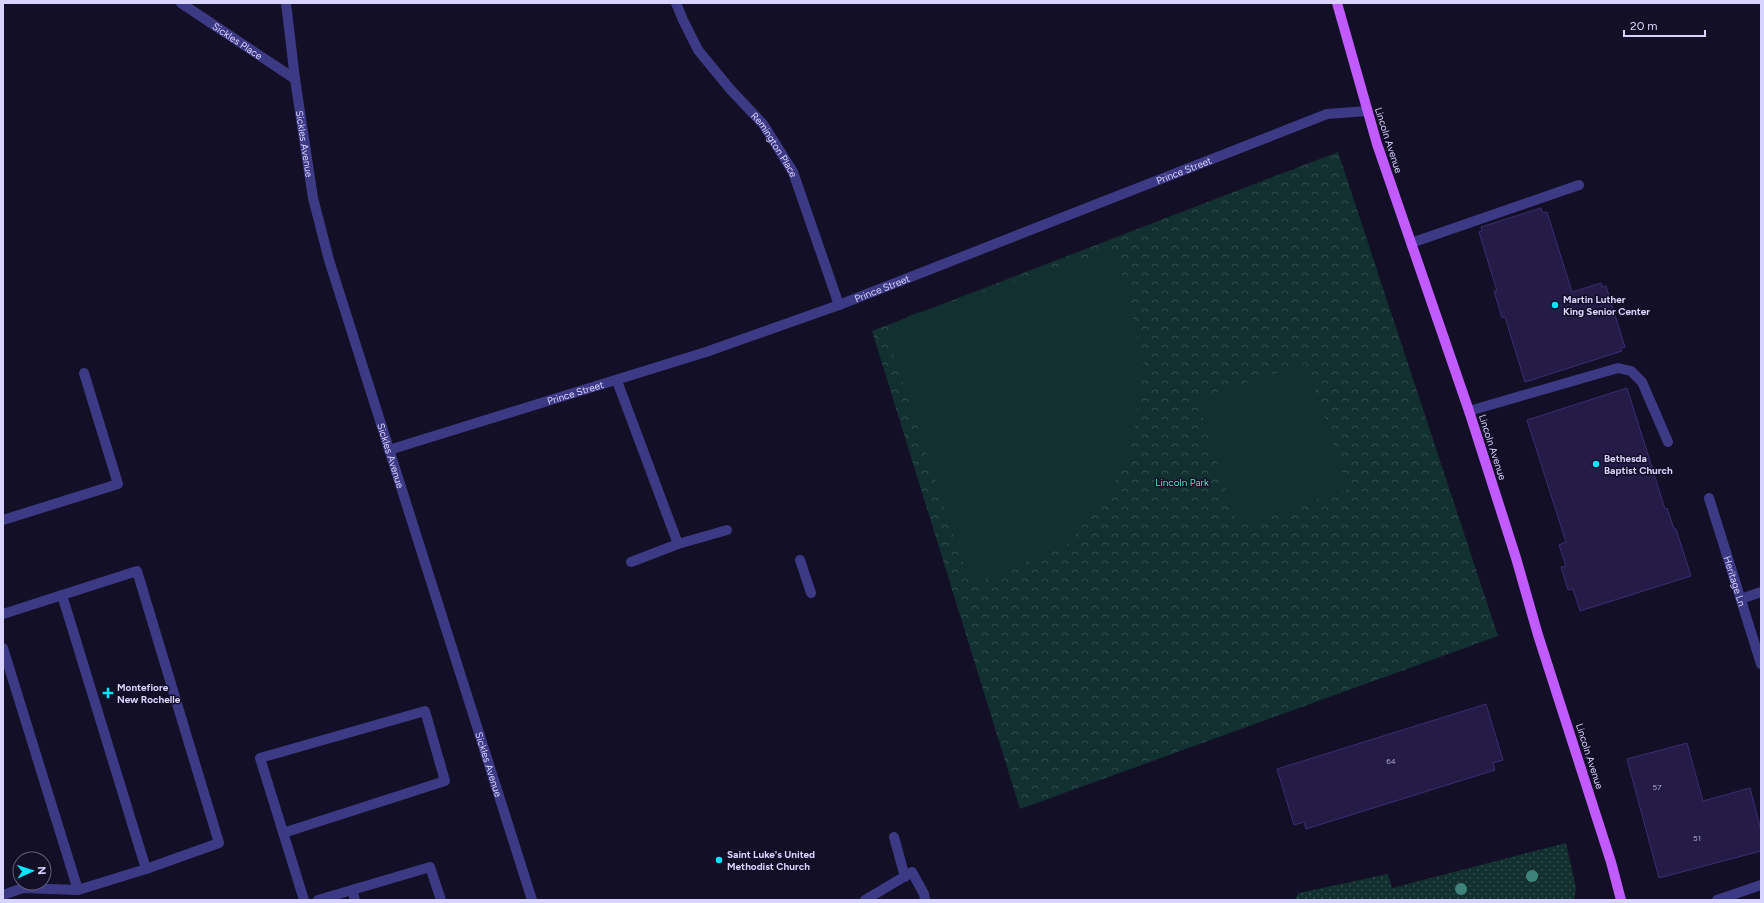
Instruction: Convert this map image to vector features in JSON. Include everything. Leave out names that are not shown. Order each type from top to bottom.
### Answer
[{"type":"main road","name":"Lincoln Avenue","points":[[1337,3],[1367,111],[1516,558],[1538,635],[1596,816],[1621,900]]},
{"type":"street","name":"Sickles Place","points":[[181,3],[295,79]]},
{"type":"street","name":"Sickles Avenue","points":[[286,3],[295,79],[313,198],[329,260],[532,900]]},
{"type":"street","name":"Remington Place","points":[[676,3],[682,20],[698,50],[730,89],[763,124],[793,172],[839,305]]},
{"type":"street","name":"Prince Street","points":[[389,450],[678,362],[839,305],[1327,114],[1367,111]]},
{"type":"street","points":[[1411,242],[1578,185]]},
{"type":"street","points":[[1468,412],[1618,368],[1631,370],[1642,382],[1668,442]]},
{"type":"street","points":[[3,520],[118,484],[84,373]]},
{"type":"street","points":[[617,381],[678,544]]},
{"type":"street","name":"Heritage Ln","points":[[1709,498],[1761,664]]},
{"type":"street","points":[[631,562],[678,544],[727,530]]},
{"type":"street","points":[[800,560],[811,593]]},
{"type":"street","points":[[3,614],[137,571],[219,843],[146,869],[78,890],[23,888],[3,895]]},
{"type":"street","points":[[1741,599],[1761,592]]},
{"type":"street","points":[[62,595],[146,869]]},
{"type":"street","points":[[3,648],[78,890]]},
{"type":"street","points":[[283,833],[445,781],[425,711],[260,758],[283,833],[304,900]]},
{"type":"street","points":[[894,837],[909,875],[924,894],[925,900]]},
{"type":"street","points":[[318,900],[430,867],[441,900]]},
{"type":"street","points":[[865,900],[909,875]]},
{"type":"street","points":[[1717,900],[1761,885]]},
{"type":"street","points":[[352,890],[355,900]]},
{"type":"green space","name":"Lincoln Park","points":[[1338,152],[1498,636],[1020,809],[872,331]]},
{"type":"green space","points":[[1112,251],[1127,290],[1144,367],[1129,463],[1069,543],[971,586],[888,338],[908,316]]},
{"type":"green space","points":[[1306,363],[1348,489],[1238,526],[1197,399]]},
{"type":"green space","points":[[1566,843],[1576,888],[1574,900],[1294,900],[1299,893],[1388,874],[1392,888]]},
{"type":"building","name":"Martin Luther King Senior Center","points":[[1541,208],[1543,213],[1547,212],[1572,292],[1601,283],[1602,287],[1606,286],[1625,347],[1621,348],[1622,351],[1525,382],[1505,317],[1502,318],[1494,291],[1497,291],[1479,232],[1482,231],[1481,227]]},
{"type":"building","name":"Bethesda Baptist Church","points":[[1627,388],[1665,509],[1667,508],[1674,529],[1676,529],[1691,576],[1580,611],[1573,589],[1568,590],[1561,567],[1566,566],[1559,545],[1566,542],[1527,420]]},
{"type":"building","points":[[1486,704],[1503,760],[1493,763],[1495,770],[1306,829],[1304,822],[1294,825],[1277,769]]},
{"type":"building","points":[[1687,743],[1703,801],[1750,788],[1761,830],[1761,851],[1659,878],[1627,759]]},
{"type":"place","name":"Martin Luther King Senior Center","points":[[1555,305]]},
{"type":"place","name":"Bethesda Baptist Church","points":[[1596,464]]},
{"type":"place","name":"Montefiore New Rochelle","points":[[108,693]]},
{"type":"place","name":"Saint Luke's United Methodist Church","points":[[719,860]]}]
